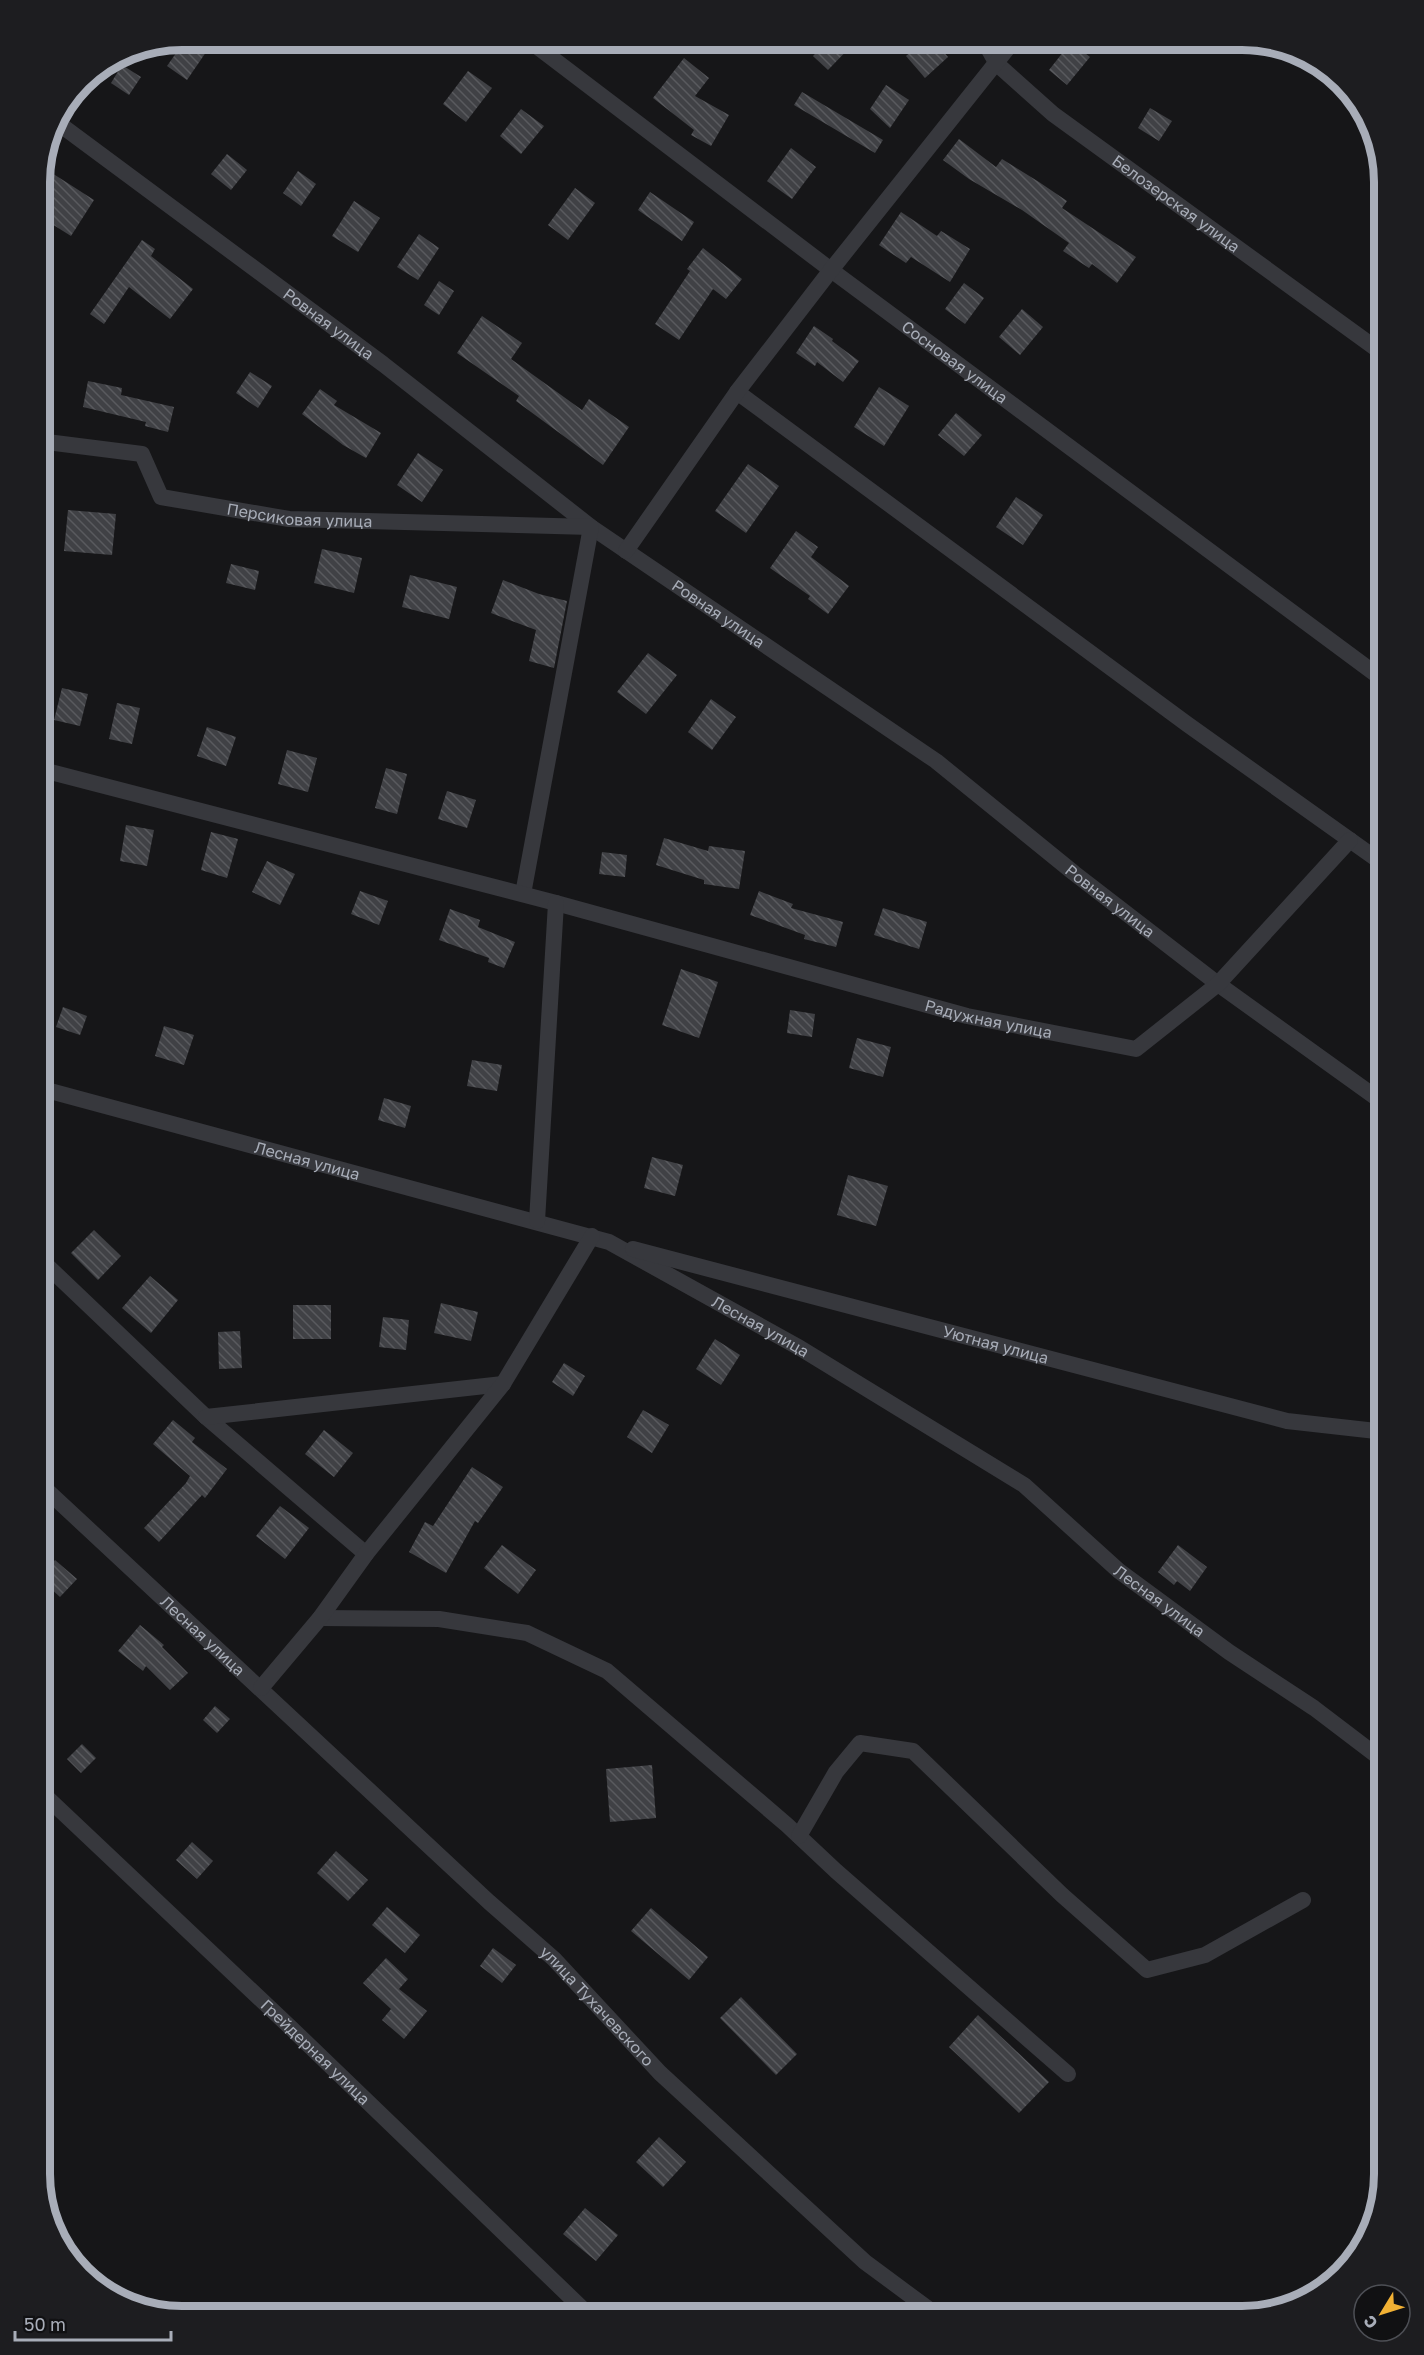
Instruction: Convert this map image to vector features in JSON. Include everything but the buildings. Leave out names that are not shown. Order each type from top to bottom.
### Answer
[{"type":"street","name":"Сосновая улица","points":[[541,50],[831,270],[1374,673]]},
{"type":"street","name":"Белозерская улица","points":[[989,50],[997,64],[1053,114],[1374,348]]},
{"type":"street","points":[[627,551],[737,392],[831,270],[1007,50]]},
{"type":"street","name":"Ровная улица","points":[[62,126],[373,357],[591,526],[936,761],[1074,873],[1218,984],[1374,1096]]},
{"type":"street","points":[[737,392],[1187,724],[1374,857]]},
{"type":"street","name":"Персиковая улица","points":[[50,442],[142,454],[161,497],[289,519],[591,526]]},
{"type":"street","points":[[523,894],[591,526]]},
{"type":"street","points":[[50,772],[556,903],[537,1221]]},
{"type":"street","name":"Радужная улица","points":[[556,903],[967,1016],[1136,1049],[1218,984],[1350,840]]},
{"type":"street","name":"Лесная улица","points":[[50,1091],[609,1242],[800,1348],[1024,1485],[1119,1571],[1229,1652],[1314,1708],[1374,1754]]},
{"type":"street","points":[[261,1688],[320,1618],[366,1554],[503,1384],[592,1236]]},
{"type":"street","name":"Уютная улица","points":[[609,1242],[964,1338],[1287,1421],[1374,1431]]},
{"type":"street","points":[[50,1268],[206,1417],[366,1554]]},
{"type":"street","points":[[206,1417],[503,1384]]},
{"type":"street","name":"Лесная улица","points":[[50,1493],[261,1688]]},
{"type":"street","points":[[320,1618],[439,1619],[527,1633],[607,1671],[799,1836],[1068,2074]]},
{"type":"street","name":"улица Тухачевского","points":[[261,1688],[489,1902],[554,1959],[668,2081],[865,2262],[924,2306]]},
{"type":"street","points":[[799,1836],[836,1772],[860,1743],[913,1751],[1062,1895],[1147,1970],[1205,1955],[1303,1900]]},
{"type":"street","name":"Грейдерная улица","points":[[50,1800],[290,2027],[579,2305]]}]
